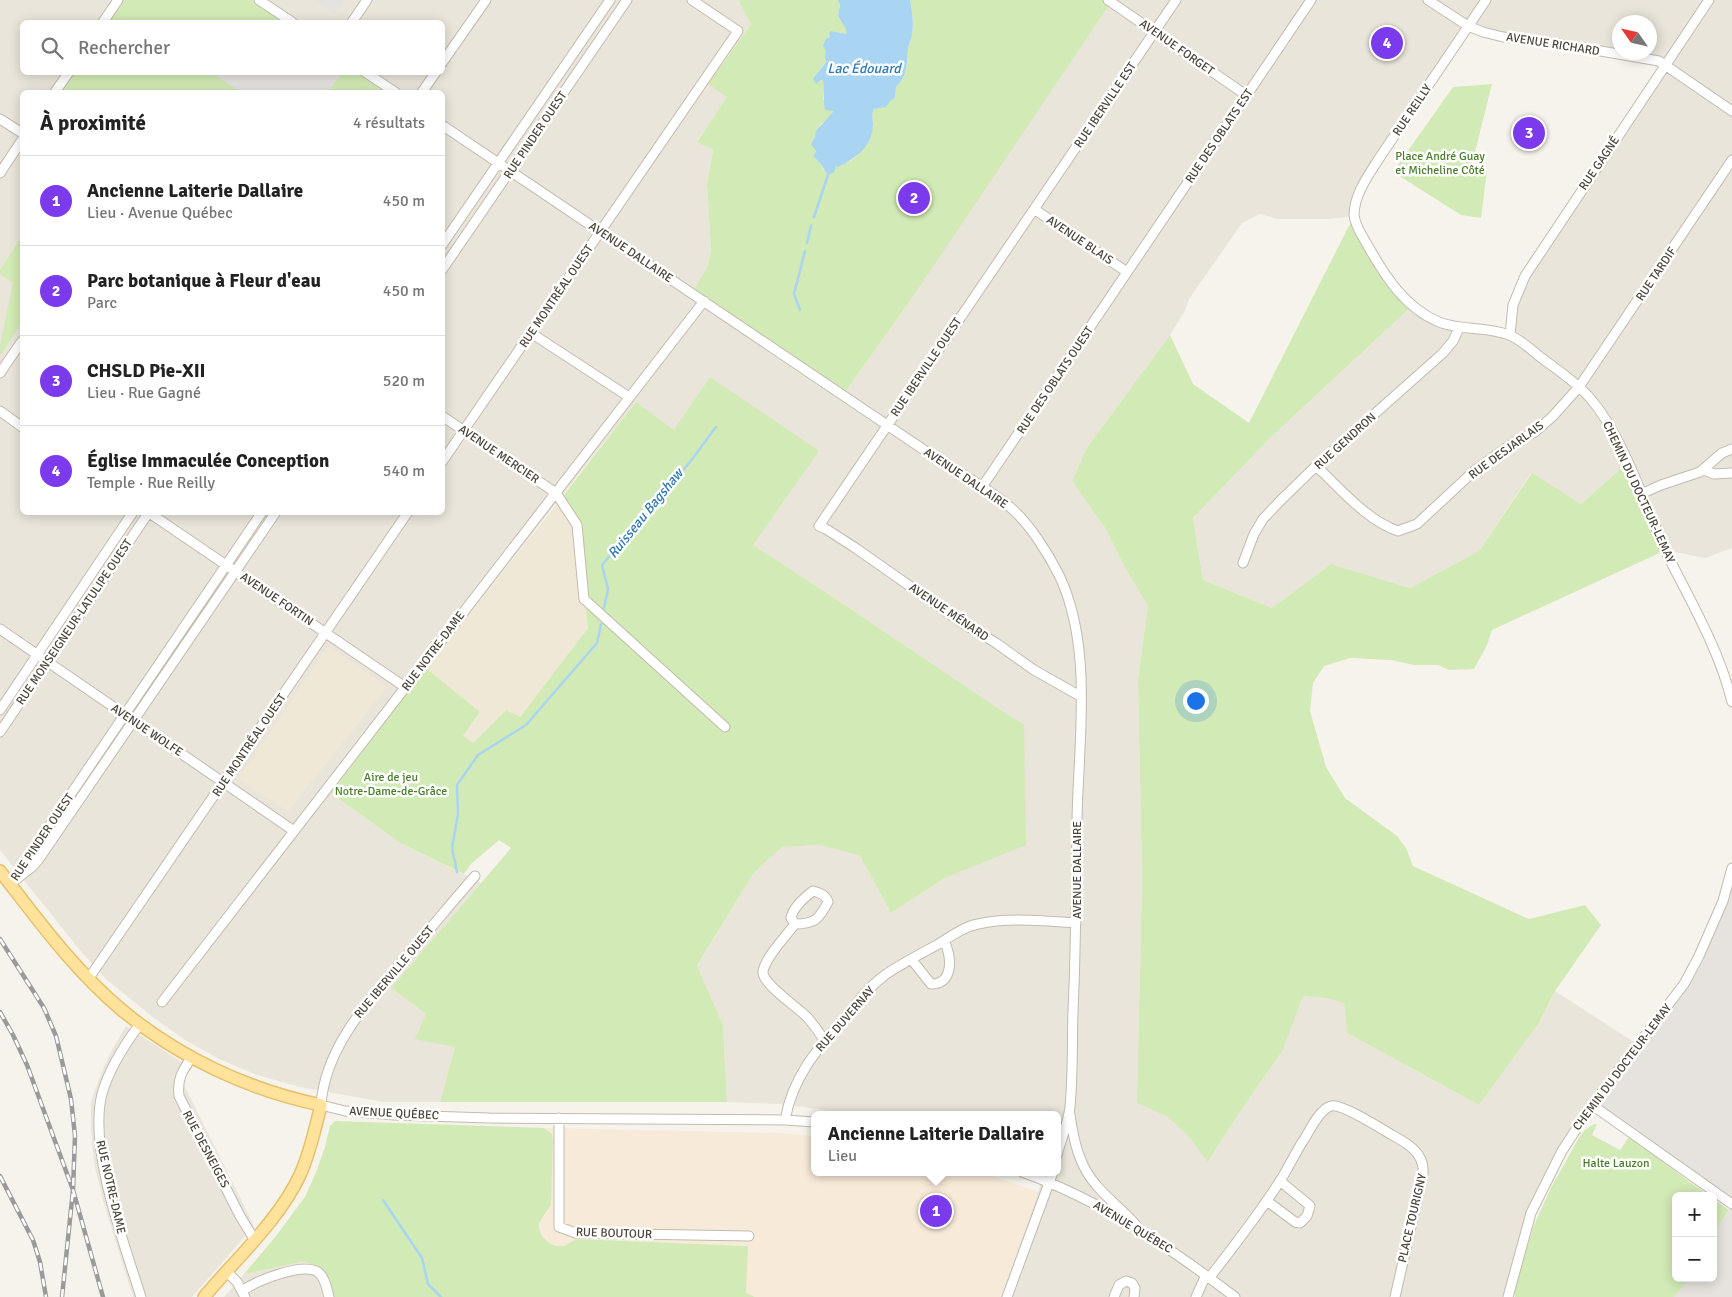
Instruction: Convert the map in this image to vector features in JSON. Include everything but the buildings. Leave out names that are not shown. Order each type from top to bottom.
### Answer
[{"type":"main road","name":"AVENUE QUÉBEC","points":[[0,871],[55,941],[89,978],[123,1011],[140,1024],[192,1057],[246,1084],[296,1100],[321,1105]]},
{"type":"main road","points":[[204,1297],[282,1206],[301,1174],[321,1105]]},
{"type":"street","points":[[104,20],[118,0]]},
{"type":"street","points":[[259,0],[289,20]]},
{"type":"street","points":[[353,20],[368,0]]},
{"type":"street","points":[[445,59],[486,0]]},
{"type":"street","name":"RUE PINDER OUEST","points":[[445,241],[610,0]]},
{"type":"street","name":"RUE PINDER OUEST","points":[[445,266],[627,0]]},
{"type":"street","name":"RUE MONTRÉAL OUEST","points":[[445,458],[738,31],[692,0]]},
{"type":"street","name":"AVENUE FORGET","points":[[1108,0],[1246,95]]},
{"type":"street","name":"RUE IBERVILLE EST","points":[[1034,209],[1176,0]]},
{"type":"street","name":"RUE DES OBLATS EST","points":[[1127,272],[1311,0]]},
{"type":"street","name":"AVENUE RICHARD","points":[[1428,0],[1468,26],[1483,32],[1503,37],[1636,56],[1658,61],[1732,111]]},
{"type":"street","name":"RUE REILLY","points":[[1459,328],[1438,322],[1426,315],[1412,306],[1395,288],[1381,269],[1359,230],[1354,216],[1356,204],[1373,169],[1486,0]]},
{"type":"street","name":"RUE GAGNÉ","points":[[1510,336],[1513,305],[1525,276],[1709,0]]},
{"type":"street","points":[[56,90],[67,75]]},
{"type":"street","points":[[370,75],[392,90]]},
{"type":"street","points":[[423,90],[434,75]]},
{"type":"street","points":[[0,119],[20,132]]},
{"type":"street","name":"AVENUE DALLAIRE","points":[[445,127],[888,424],[937,459],[982,487],[1010,507],[1024,521],[1046,552],[1059,575],[1070,603],[1079,643],[1080,696],[1076,923],[1070,1109],[1061,1141]]},
{"type":"street","points":[[0,173],[20,143]]},
{"type":"street","name":"RUE TARDIF","points":[[1579,387],[1732,160]]},
{"type":"street","name":"AVENUE BLAIS","points":[[1034,209],[1127,272]]},
{"type":"street","name":"RUE IBERVILLE OUEST","points":[[819,526],[1034,209]]},
{"type":"street","name":"RUE DES OBLATS OUEST","points":[[982,487],[1127,272]]},
{"type":"street","name":"RUE NOTRE-DAME","points":[[162,1002],[421,664],[704,301]]},
{"type":"street","name":"CHEMIN DU DOCTEUR-LEMAY","points":[[1459,328],[1476,328],[1510,336],[1523,343],[1579,387],[1598,408],[1610,427],[1712,646],[1732,702]]},
{"type":"street","name":"RUE GENDRON","points":[[1243,563],[1249,542],[1263,519],[1316,466],[1443,353],[1453,341],[1459,328]]},
{"type":"street","points":[[531,333],[630,397]]},
{"type":"street","points":[[0,374],[20,344]]},
{"type":"street","name":"RUE DESJARLAIS","points":[[1316,466],[1367,513],[1398,531],[1417,524],[1474,471],[1516,441],[1535,432],[1553,416],[1579,387]]},
{"type":"street","points":[[0,411],[20,426]]},
{"type":"street","name":"AVENUE MERCIER","points":[[445,418],[556,493]]},
{"type":"street","points":[[1641,494],[1704,470],[1722,453],[1732,449]]},
{"type":"street","points":[[1704,470],[1714,474],[1732,473]]},
{"type":"street","points":[[556,493],[576,525],[584,599],[726,727]]},
{"type":"street","name":"RUE MONSEIGNEUR-LATULIPE OUEST","points":[[0,710],[131,515]]},
{"type":"street","name":"RUE MONSEIGNEUR-LATULIPE OUEST","points":[[0,732],[147,515]]},
{"type":"street","name":"AVENUE FORTIN","points":[[151,515],[405,687]]},
{"type":"street","name":"RUE PINDER OUEST","points":[[10,884],[23,869],[35,847],[260,515]]},
{"type":"street","name":"RUE PINDER OUEST","points":[[10,884],[40,859],[274,515]]},
{"type":"street","name":"RUE MONTRÉAL OUEST","points":[[89,978],[406,515]]},
{"type":"street","name":"AVENUE MÉNARD","points":[[819,526],[833,533],[1027,666],[1080,696]]},
{"type":"street","name":"AVENUE WOLFE","points":[[0,629],[294,831]]},
{"type":"street","name":"CHEMIN DU DOCTEUR-LEMAY","points":[[1508,1297],[1531,1213],[1562,1151],[1592,1105],[1689,976],[1724,901],[1732,868]]},
{"type":"street","name":"RUE IBERVILLE OUEST","points":[[321,1105],[322,1091],[327,1074],[351,1024],[374,993],[475,876]]},
{"type":"street","name":"RUE DUVERNAY","points":[[785,1120],[790,1098],[798,1080],[824,1040],[872,986],[884,976],[959,931],[976,924],[1030,920],[1076,923]]},
{"type":"street","points":[[794,924],[766,963],[762,973],[764,979],[779,994],[807,1017],[824,1040]]},
{"type":"street","points":[[912,960],[931,984],[938,984],[943,981],[949,971],[948,949],[944,941]]},
{"type":"street","name":"RUE NOTRE-DAME","points":[[140,1024],[117,1061],[102,1093],[99,1137],[111,1197],[141,1297]]},
{"type":"street","name":"RUE DESNEIGES","points":[[192,1057],[180,1075],[179,1096],[240,1216],[254,1239]]},
{"type":"street","name":"AVENUE QUÉBEC","points":[[321,1105],[345,1111],[395,1115],[811,1122]]},
{"type":"street","name":"PLACE TOURIGNY","points":[[1196,1297],[1208,1276],[1267,1201],[1325,1108],[1334,1105],[1400,1139],[1422,1159],[1423,1174],[1395,1297]]},
{"type":"street","points":[[1592,1105],[1732,1204]]},
{"type":"street","points":[[1070,1109],[1076,1152],[1085,1169],[1098,1186],[1124,1211],[1139,1229]]},
{"type":"street","name":"RUE BOUTOUR","points":[[559,1118],[559,1227],[576,1233],[749,1236]]},
{"type":"street","name":"AVENUE QUÉBEC","points":[[1033,1176],[1050,1182],[1139,1229],[1208,1276],[1235,1297]]},
{"type":"street","points":[[1007,1297],[1052,1176]]},
{"type":"street","points":[[1267,1201],[1295,1222],[1300,1223],[1306,1216],[1310,1206],[1280,1181]]},
{"type":"street","points":[[226,1271],[244,1294],[252,1283],[304,1268],[314,1270],[320,1275],[329,1297]]},
{"type":"street","points":[[1114,1297],[1119,1285],[1126,1281],[1132,1283],[1135,1288],[1134,1297]]},
{"type":"shaded area","points":[[0,0],[121,0],[106,20],[20,20],[20,75],[69,75],[57,90],[20,90],[20,515],[445,515],[445,90],[386,90],[362,75],[445,75],[445,20],[282,20],[252,0],[738,0],[751,24],[709,83],[728,97],[697,141],[713,150],[707,185],[711,250],[708,266],[693,293],[843,395],[912,298],[1108,0],[1732,0],[1732,548],[1705,558],[1666,550],[1627,463],[1581,504],[1531,473],[1479,551],[1410,588],[1331,564],[1272,608],[1203,580],[1193,518],[1270,438],[1412,306],[1438,322],[1510,335],[1525,276],[1665,65],[1640,60],[1657,60],[1657,15],[1612,15],[1612,55],[1468,26],[1364,183],[1354,216],[1329,219],[1277,219],[1260,214],[1242,223],[1189,299],[1184,312],[1170,335],[1086,449],[1072,481],[1105,528],[1126,570],[1148,606],[1138,678],[1142,880],[1137,1103],[1168,1117],[1189,1137],[1209,1161],[1237,1116],[1283,1050],[1303,996],[1326,998],[1344,1003],[1347,1033],[1479,1105],[1539,1023],[1555,991],[1637,1044],[1592,1105],[1531,1213],[1508,1297],[1001,1297],[1043,1176],[1061,1176],[1061,1111],[832,1111],[780,1104],[727,1102],[723,1025],[697,967],[753,874],[782,847],[820,845],[860,856],[891,913],[945,878],[979,863],[1024,725],[753,545],[674,431],[636,402],[426,668],[331,793],[400,843],[481,883],[391,988],[426,1014],[455,1047],[440,1102],[384,1102],[300,1087],[257,1075],[219,1059],[185,1040],[107,980],[83,954],[0,850]]},
{"type":"shaded area","points":[[315,0],[344,0],[335,14]]},
{"type":"shaded area","points":[[215,75],[341,75],[329,90],[238,90]]},
{"type":"shaded area","points":[[560,500],[577,525],[588,628],[519,718],[506,710],[473,743],[463,736],[480,712],[426,668]]},
{"type":"shaded area","points":[[328,646],[387,687],[288,811],[239,779]]},
{"type":"shaded area","points":[[1732,868],[1732,1204],[1592,1105],[1694,967]]},
{"type":"shaded area","points":[[126,1026],[192,1069],[184,1077],[183,1083],[254,1226],[192,1297],[133,1297],[103,1201],[94,1163],[91,1102],[102,1071]]},
{"type":"shaded area","points":[[544,1128],[778,1133],[811,1136],[811,1176],[992,1176],[1038,1192],[1001,1297],[755,1297],[746,1293],[747,1246],[576,1239],[564,1246],[556,1246],[549,1243],[542,1236],[539,1223],[548,1211],[549,1131]]},
{"type":"shaded area","points":[[1732,1206],[1732,1297],[1674,1297],[1687,1282],[1717,1282],[1717,1228]]},
{"type":"shaded area","points":[[301,1262],[319,1266],[329,1277],[334,1297],[224,1297],[244,1274]]},
{"type":"green space","points":[[121,0],[252,0],[282,20],[106,20]]},
{"type":"green space","points":[[738,0],[838,0],[840,4],[838,16],[846,29],[846,34],[831,31],[825,57],[826,61],[818,72],[819,81],[823,80],[825,88],[823,99],[835,111],[821,124],[812,144],[816,151],[813,156],[824,170],[834,169],[836,165],[849,161],[861,152],[872,132],[873,111],[876,107],[895,98],[896,87],[903,79],[906,70],[908,47],[912,35],[913,22],[910,0],[1108,0],[1111,2],[912,298],[843,395],[692,293],[708,266],[711,250],[707,185],[713,150],[697,142],[727,97],[708,84],[751,24]]},
{"type":"green space","points":[[68,75],[362,75],[386,90],[57,90]]},
{"type":"green space","name":"Place André Guay et Micheline Côté","points":[[1492,84],[1472,164],[1487,170],[1481,218],[1461,215],[1393,172],[1453,87]]},
{"type":"green space","points":[[1354,216],[1359,230],[1412,306],[1270,438],[1193,518],[1203,580],[1272,608],[1331,564],[1410,588],[1479,551],[1532,473],[1581,504],[1627,463],[1666,550],[1492,630],[1487,645],[1474,669],[1449,670],[1438,665],[1414,665],[1391,660],[1350,658],[1324,666],[1313,683],[1310,711],[1326,767],[1345,798],[1397,836],[1406,848],[1413,866],[1529,919],[1585,905],[1601,925],[1555,991],[1539,1023],[1479,1105],[1347,1033],[1344,1003],[1326,998],[1303,996],[1283,1050],[1208,1162],[1189,1137],[1168,1117],[1137,1103],[1142,880],[1138,678],[1148,606],[1126,570],[1105,528],[1072,481],[1086,449],[1170,335],[1193,384],[1249,423]]},
{"type":"green space","points":[[20,239],[20,325],[0,356],[0,346],[13,283],[0,274],[0,270]]},
{"type":"green space","name":"Aire de jeu Notre-Dame-de-Grâce","points":[[710,377],[819,451],[753,545],[1024,724],[1026,845],[945,878],[891,913],[860,856],[820,845],[782,847],[753,874],[697,966],[723,1025],[727,1102],[440,1102],[455,1047],[415,1039],[426,1014],[391,988],[511,848],[499,840],[471,864],[464,874],[400,843],[331,793],[426,668],[480,712],[463,736],[473,743],[506,710],[520,717],[588,628],[577,525],[560,500],[636,402],[674,430]]},
{"type":"green space","points":[[335,1121],[544,1128],[552,1134],[553,1142],[551,1205],[539,1223],[539,1228],[542,1236],[549,1243],[556,1246],[564,1246],[576,1239],[748,1246],[746,1293],[755,1297],[334,1297],[325,1273],[316,1266],[309,1264],[301,1262],[244,1274],[305,1197],[317,1170],[330,1126]]},
{"type":"green space","name":"Halte Lauzon","points":[[1597,1124],[1592,1135],[1620,1150],[1629,1137],[1704,1192],[1672,1192],[1672,1282],[1687,1282],[1674,1297],[1515,1297],[1514,1291],[1534,1225],[1552,1186],[1585,1130]]},
{"type":"green space","points":[[1717,1202],[1729,1210],[1717,1228]]},
{"type":"water","name":"Lac Édouard","points":[[838,0],[910,0],[913,31],[908,49],[906,70],[903,79],[896,87],[895,98],[886,107],[874,109],[872,114],[872,132],[867,145],[857,155],[838,167],[836,166],[834,172],[828,175],[813,156],[816,151],[811,144],[816,131],[834,111],[825,110],[823,80],[816,84],[813,79],[826,62],[826,51],[823,46],[826,39],[830,37],[829,33],[831,31],[846,34],[846,29],[838,16],[840,5]]},
{"type":"waterway","name":"Ruisseau Bagshaw","points":[[814,217],[828,175]]},
{"type":"waterway","name":"Ruisseau Bagshaw","points":[[807,243],[811,226]]},
{"type":"waterway","name":"Ruisseau Bagshaw","points":[[800,310],[794,294],[805,251]]},
{"type":"waterway","name":"Ruisseau Bagshaw","points":[[604,608],[608,589],[602,565],[690,462],[716,427]]},
{"type":"waterway","name":"Ruisseau Bagshaw","points":[[457,872],[452,848],[458,814],[457,785],[478,755],[526,725],[597,643],[601,624]]},
{"type":"waterway","name":"Ruisseau Bagshaw","points":[[383,1200],[422,1258],[428,1284],[441,1297]]},
{"type":"railway","points":[[0,939],[44,1008],[56,1036],[71,1099],[75,1136],[73,1190],[62,1297]]},
{"type":"railway","points":[[0,1012],[27,1065],[73,1190],[103,1297]]},
{"type":"railway","points":[[0,1176],[33,1240],[40,1262],[46,1297]]},
{"type":"place","name":"Église Immaculée Conception","points":[[1387,43]]},
{"type":"place","name":"CHSLD Pie-XII","points":[[1529,133]]},
{"type":"place","name":"Parc botanique à Fleur d'eau","points":[[914,198]]},
{"type":"place","name":"Ancienne Laiterie Dallaire","points":[[936,1211]]}]
